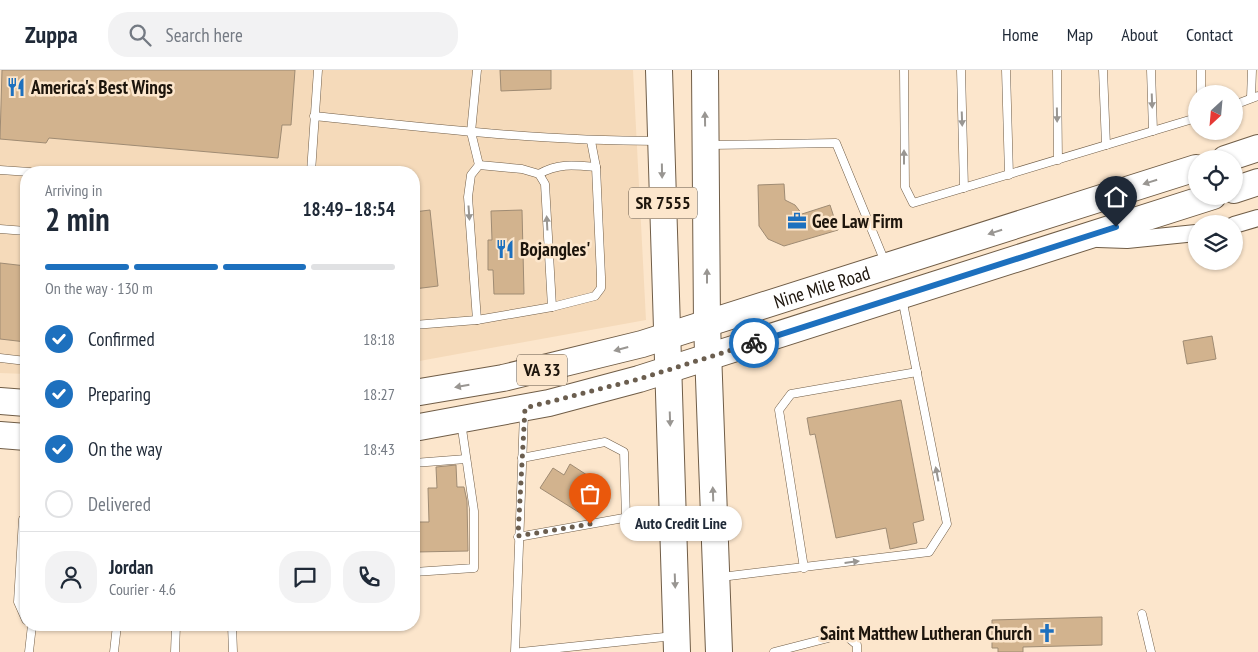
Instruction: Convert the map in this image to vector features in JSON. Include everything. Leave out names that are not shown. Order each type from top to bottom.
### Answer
[{"type":"main road","name":"SR 7555","points":[[660,70],[668,336]]},
{"type":"main road","points":[[705,70],[707,324],[718,652]]},
{"type":"main road","points":[[1243,153],[1258,148]]},
{"type":"main road","name":"Nine Mile Road","points":[[420,392],[521,374],[668,336],[1188,171]]},
{"type":"main road","points":[[1243,187],[1258,182]]},
{"type":"main road","name":"Nine Mile Road","points":[[420,434],[461,420],[525,408],[596,391],[668,370],[1188,204]]},
{"type":"main road","points":[[668,336],[676,644]]},
{"type":"main road","points":[[0,401],[20,403]]},
{"type":"main road","points":[[0,435],[20,437]]},
{"type":"street","points":[[1243,222],[1258,218]]},
{"type":"street","points":[[1083,238],[1127,240],[1188,234]]},
{"type":"lane","points":[[311,166],[318,70]]},
{"type":"lane","points":[[477,70],[471,132],[478,165],[471,175],[468,196],[477,320]]},
{"type":"lane","points":[[904,70],[905,187],[913,203],[1188,120]]},
{"type":"lane","points":[[960,70],[964,188]]},
{"type":"lane","points":[[1006,70],[1009,175]]},
{"type":"lane","points":[[1057,70],[1058,160]]},
{"type":"lane","points":[[1104,70],[1106,145]]},
{"type":"lane","points":[[1151,70],[1153,131]]},
{"type":"lane","points":[[1200,70],[1201,85]]},
{"type":"lane","points":[[1252,70],[1254,97]]},
{"type":"lane","points":[[314,116],[471,132],[591,141],[662,141]]},
{"type":"lane","points":[[420,325],[477,320],[552,307],[595,296],[601,288],[596,167],[591,141]]},
{"type":"lane","points":[[706,145],[836,143],[887,266]]},
{"type":"lane","points":[[478,165],[522,169],[540,174],[551,168],[568,164],[596,167]]},
{"type":"lane","points":[[0,170],[20,171]]},
{"type":"lane","points":[[540,174],[545,184],[552,307]]},
{"type":"lane","points":[[0,229],[20,231]]},
{"type":"lane","points":[[716,578],[929,552],[947,524],[902,296]]},
{"type":"lane","points":[[0,358],[20,360]]},
{"type":"lane","points":[[804,568],[779,410],[791,394],[917,372]]},
{"type":"lane","points":[[515,652],[518,536],[525,408]]},
{"type":"lane","points":[[420,572],[474,568],[474,510],[461,420]]},
{"type":"lane","points":[[522,458],[604,442],[624,452],[626,518]]},
{"type":"lane","points":[[420,462],[466,459]]},
{"type":"lane","points":[[518,536],[673,509]]},
{"type":"lane","points":[[20,574],[18,602],[20,606]]},
{"type":"lane","points":[[1142,614],[1151,652]]},
{"type":"lane","points":[[29,652],[31,631]]},
{"type":"lane","points":[[114,652],[116,631]]},
{"type":"lane","points":[[174,652],[176,631]]},
{"type":"lane","points":[[232,631],[233,652]]},
{"type":"lane","points":[[774,652],[844,634],[857,645],[857,652]]},
{"type":"lane","points":[[521,652],[676,644]]},
{"type":"shaded area","points":[[0,70],[633,70],[646,320],[420,361],[420,166],[20,166],[20,374],[0,373]]},
{"type":"building","points":[[2,70],[295,70],[291,125],[282,125],[278,158],[49,138],[46,143],[0,139]]},
{"type":"building","points":[[500,70],[551,70],[551,89],[501,91]]},
{"type":"building","name":"Gee Law Firm","points":[[784,184],[785,200],[795,205],[802,214],[830,205],[838,230],[784,246],[768,239],[759,226],[758,185]]},
{"type":"building","points":[[430,210],[438,286],[420,288],[420,211]]},
{"type":"building","name":"Bojangles'","points":[[522,210],[524,294],[494,294],[493,270],[488,270],[488,240],[492,240],[491,211]]},
{"type":"building","points":[[0,263],[20,265],[20,341],[0,339]]},
{"type":"building","points":[[1212,336],[1216,359],[1187,364],[1183,341]]},
{"type":"building","points":[[901,400],[924,520],[913,523],[917,543],[890,549],[886,528],[836,538],[815,434],[810,435],[807,418]]},
{"type":"building","points":[[570,464],[607,488],[588,518],[540,488],[553,468],[564,475]]},
{"type":"building","points":[[456,465],[457,487],[464,487],[467,501],[468,551],[420,552],[420,522],[429,522],[428,488],[437,488],[436,467]]},
{"type":"building","name":"Saint Matthew Lutheran Church","points":[[1102,617],[1102,645],[1023,647],[1023,652],[998,652],[998,648],[992,648],[992,620]]},
{"type":"way so far","points":[[590,524],[518,536],[525,408],[639,379],[754,343]]},
{"type":"place","name":"America's Best Wings","points":[[16,87]]},
{"type":"place","name":"Gee Law Firm","points":[[797,221]]},
{"type":"place","name":"Bojangles'","points":[[505,249]]},
{"type":"place","name":"Auto Credit Line","points":[[590,524]]},
{"type":"place","name":"Saint Matthew Lutheran Church","points":[[1047,633]]},
{"type":"route","points":[[754,343],[1116,227]]}]
